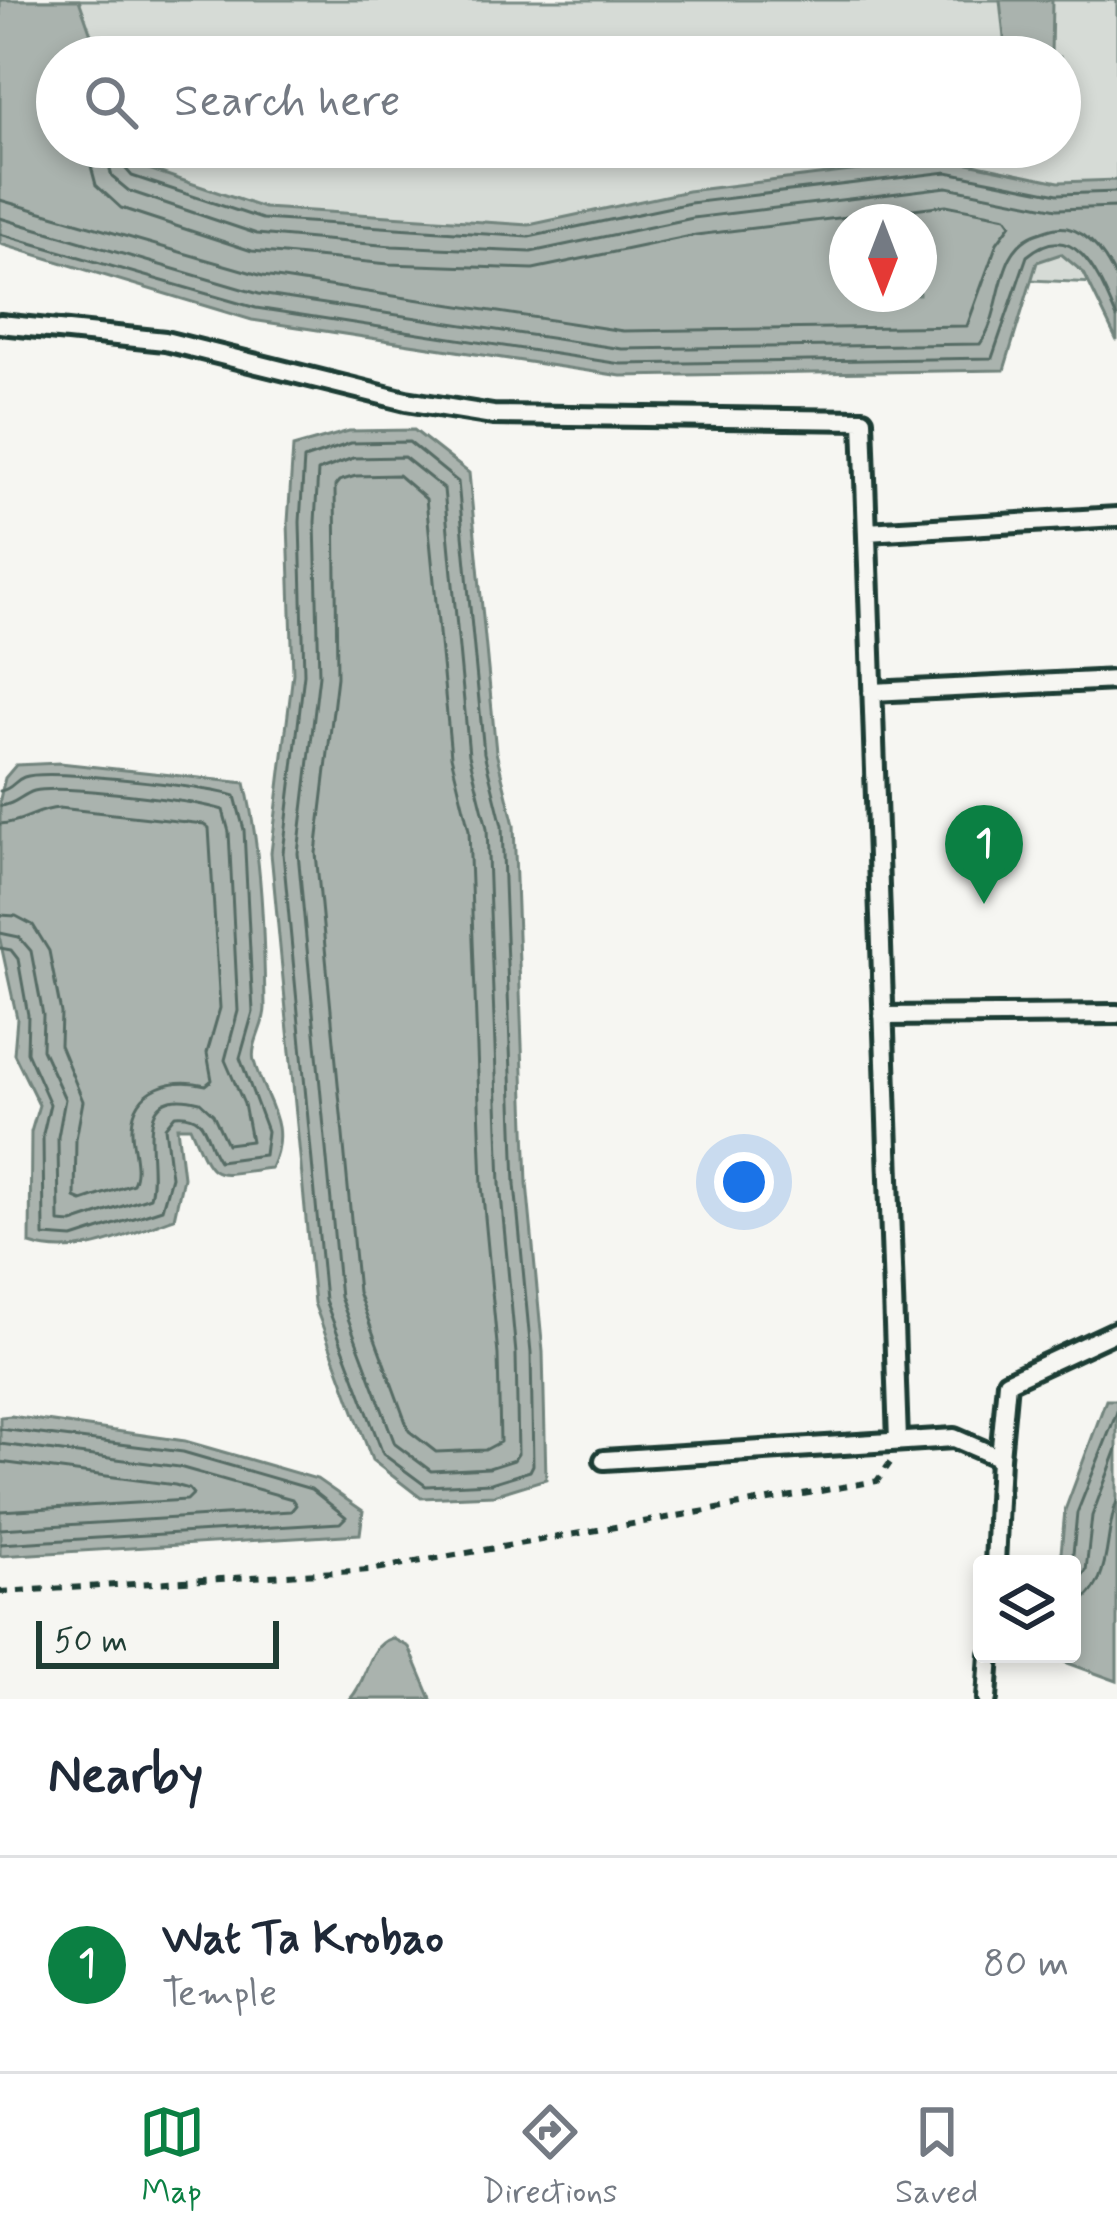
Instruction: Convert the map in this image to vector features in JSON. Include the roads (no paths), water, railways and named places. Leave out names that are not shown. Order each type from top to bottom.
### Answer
[{"type":"lane","points":[[0,324],[165,341],[406,401],[493,415],[863,420],[898,1441]]},
{"type":"lane","points":[[867,532],[1117,517]]},
{"type":"lane","points":[[872,692],[1117,680]]},
{"type":"lane","points":[[884,1016],[1117,1014]]},
{"type":"lane","points":[[995,1555],[1007,1382],[1117,1330]]},
{"type":"lane","points":[[604,1460],[954,1438],[1000,1458]]},
{"type":"lane","points":[[987,1699],[989,1663]]},
{"type":"water","points":[[0,0],[79,0],[92,36],[36,36],[36,168],[146,168],[264,208],[529,225],[688,191],[876,168],[992,168],[1059,182],[1117,180],[1117,341],[1084,273],[1061,254],[1037,262],[1004,370],[621,376],[252,320],[0,244]]},
{"type":"water","points":[[1000,0],[1052,0],[1051,36],[1004,36]]},
{"type":"water","points":[[414,430],[469,473],[496,752],[514,825],[527,1183],[543,1352],[546,1479],[494,1495],[421,1498],[372,1460],[314,1303],[271,853],[293,673],[288,522],[293,447],[349,431]]},
{"type":"water","points":[[60,763],[245,783],[259,866],[264,952],[264,1015],[253,1055],[275,1113],[279,1138],[271,1168],[225,1173],[210,1167],[190,1127],[177,1127],[183,1177],[174,1218],[103,1243],[66,1249],[30,1244],[31,1132],[39,1105],[14,1054],[17,1018],[0,940],[0,799],[5,778],[16,765]]},
{"type":"water","points":[[1106,1400],[1117,1400],[1117,1681],[1068,1663],[1081,1663],[1081,1555],[1061,1555],[1065,1510]]},
{"type":"water","points":[[0,1417],[185,1441],[317,1479],[363,1511],[360,1534],[0,1556]]},
{"type":"water","points":[[392,1638],[409,1647],[431,1699],[350,1699],[372,1656]]},
{"type":"place","name":"Wat Ta Krobao","points":[[984,904]]}]
